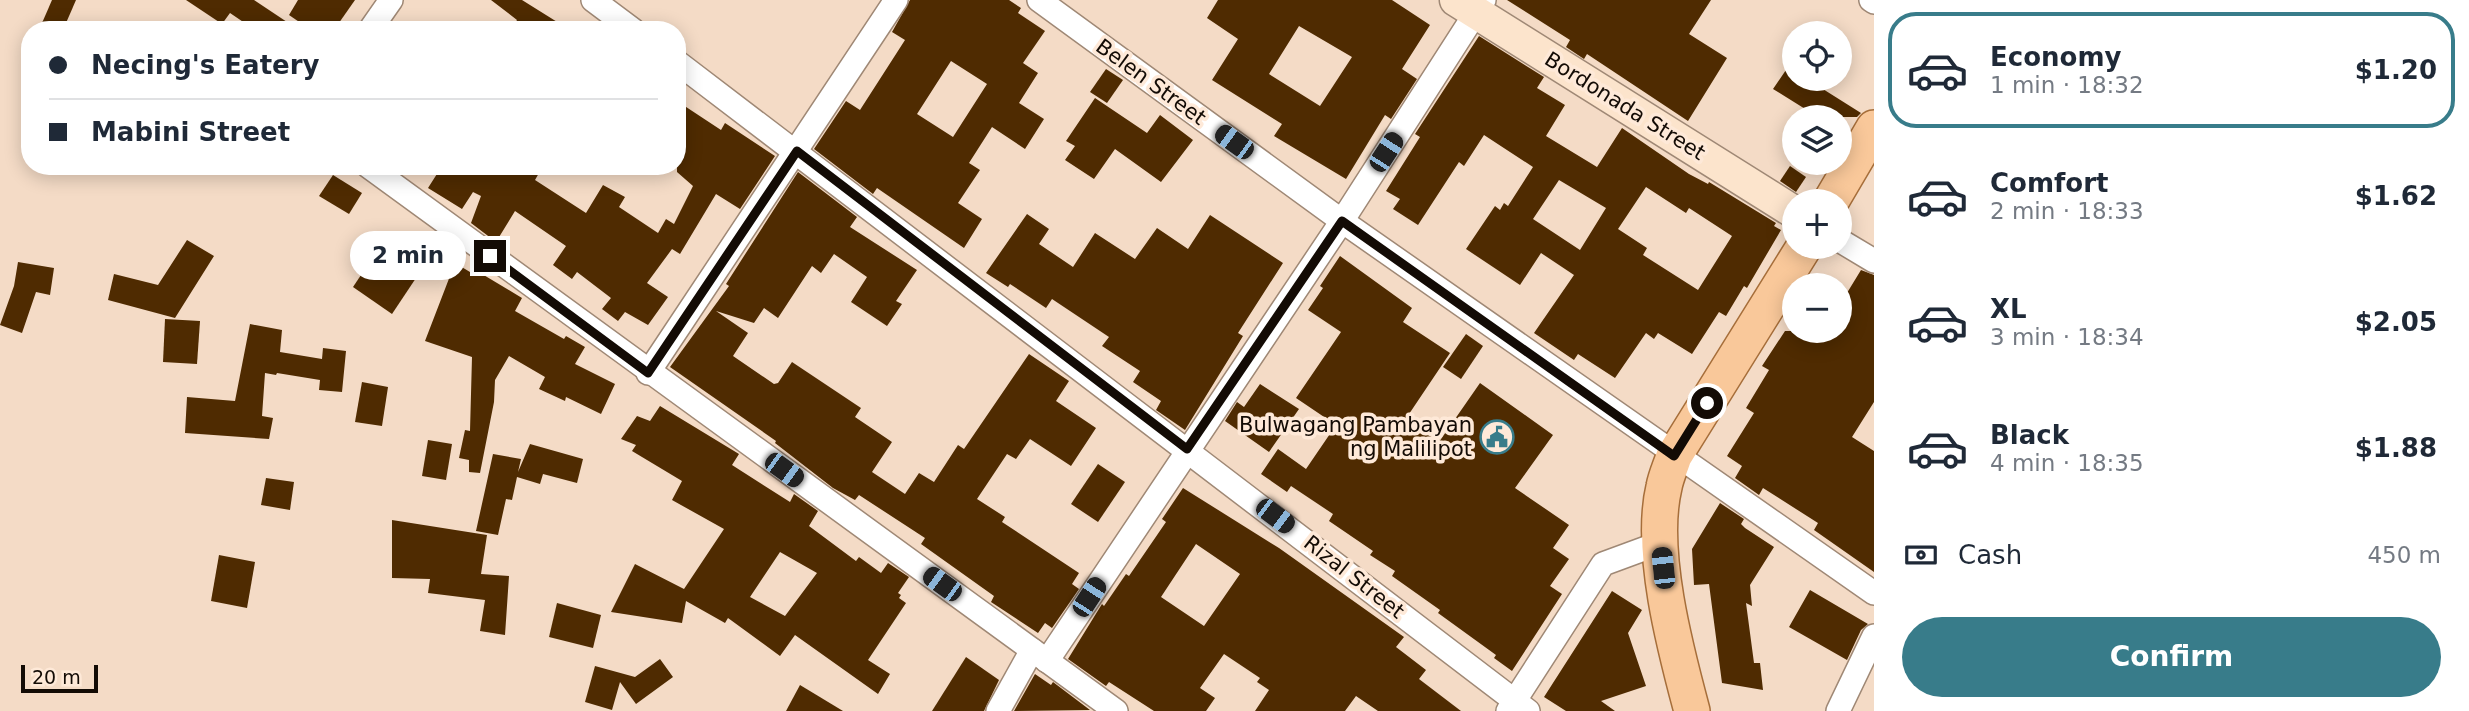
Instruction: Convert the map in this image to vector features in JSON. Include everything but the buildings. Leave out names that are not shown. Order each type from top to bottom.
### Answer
[{"type":"main road","points":[[1838,189],[1874,128]]},
{"type":"main road","points":[[1692,711],[1665,594],[1660,542],[1663,488],[1674,456],[1797,259]]},
{"type":"street","points":[[376,21],[391,0]]},
{"type":"street","points":[[593,0],[622,21]]},
{"type":"street","points":[[648,373],[896,0]]},
{"type":"street","name":"Belen Street","points":[[1039,0],[1342,221],[1674,456],[1874,593]]},
{"type":"street","points":[[998,711],[1187,449],[1342,221],[1472,4]]},
{"type":"street","name":"Bordonada Street","points":[[1472,4],[1782,204]]},
{"type":"street","name":"Rizal Street","points":[[686,69],[1187,449],[1517,707]]},
{"type":"street","points":[[380,175],[648,373],[1116,711]]},
{"type":"street","points":[[1852,248],[1874,261]]},
{"type":"street","points":[[1517,707],[1603,564],[1660,542]]},
{"type":"street","points":[[1838,711],[1874,636]]},
{"type":"place","name":"Bulwagang Pambayan ng Malilipot","points":[[1497,437]]},
{"type":"route","points":[[490,256],[648,373],[797,151],[1187,449],[1342,221],[1674,456],[1707,403]]}]
